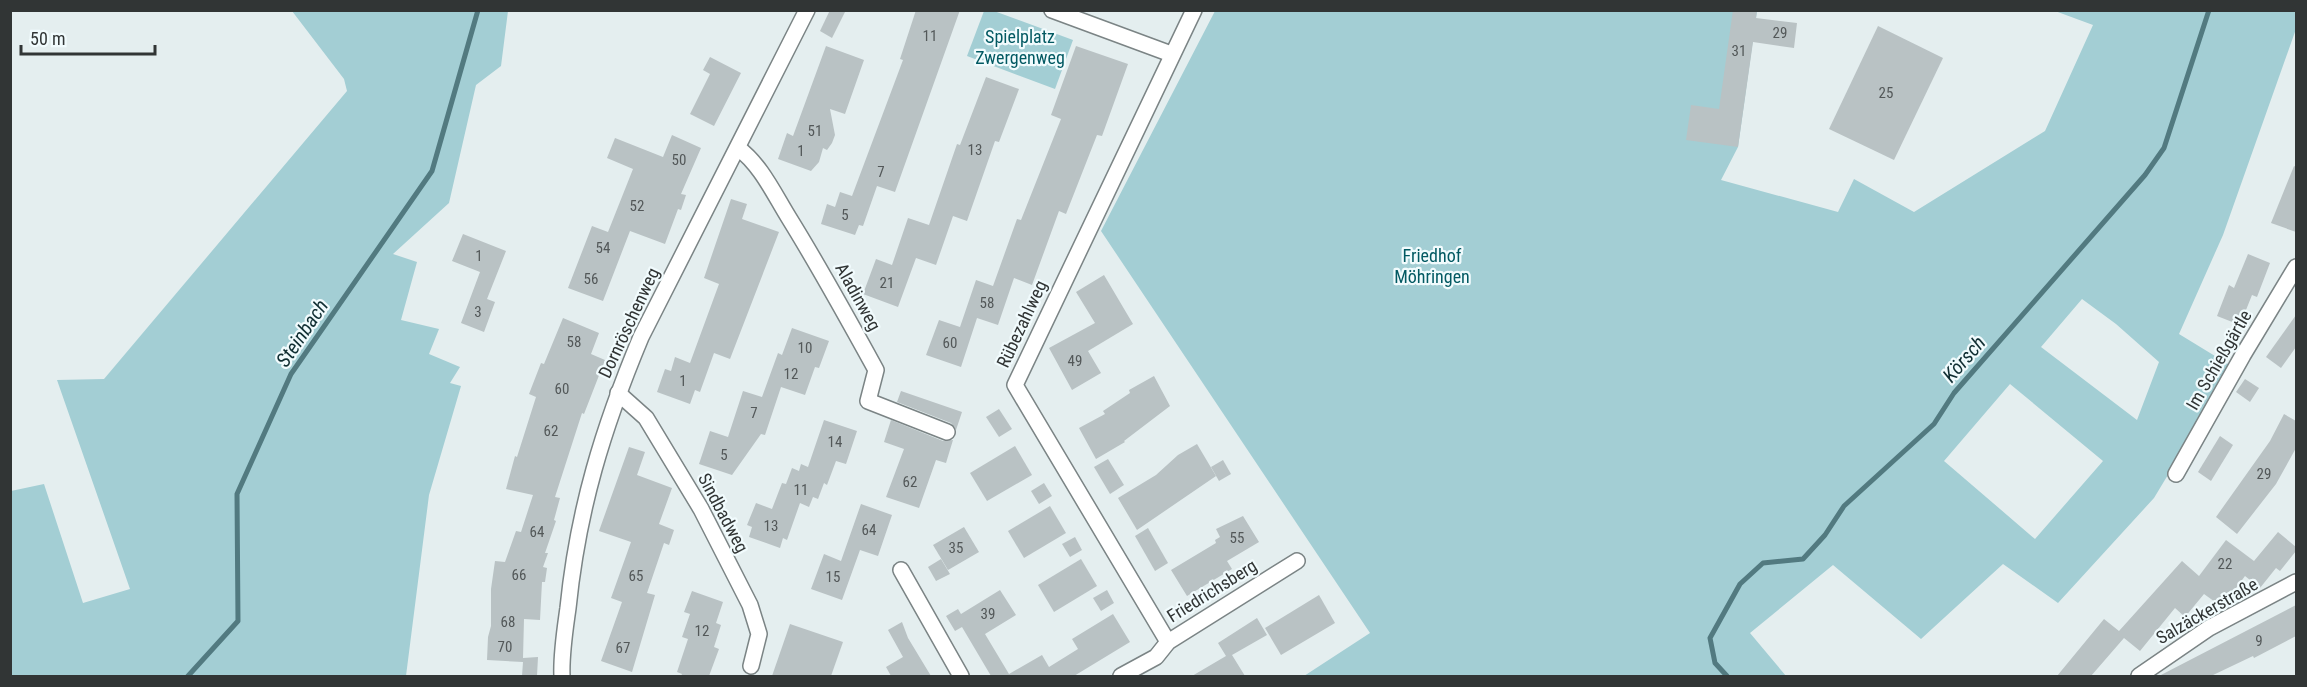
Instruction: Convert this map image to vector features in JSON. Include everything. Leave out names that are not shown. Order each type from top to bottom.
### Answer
[{"type":"street","name":"Dornröschenweg","points":[[562,676],[578,526],[598,451],[618,393],[641,337],[807,10]]},
{"type":"street","points":[[1052,10],[1171,54]]},
{"type":"street","name":"Rübezahlweg","points":[[1168,642],[1015,385],[1171,54],[1194,10]]},
{"type":"street","name":"Aladinweg","points":[[738,148],[750,157],[773,192],[831,287],[876,370],[868,401],[947,432]]},
{"type":"street","name":"Im Schießgärtle","points":[[2176,474],[2238,363],[2296,267]]},
{"type":"street","name":"Sindbadweg","points":[[618,393],[646,418],[701,509],[750,605],[759,626],[751,666]]},
{"type":"street","name":"Friedrichsberg","points":[[1121,676],[1156,657],[1168,642],[1297,561]]},
{"type":"street","points":[[901,570],[961,676]]},
{"type":"street","name":"Salzäckerstraße","points":[[2139,676],[2209,628],[2296,582]]},
{"type":"green space","points":[[292,11],[508,11],[501,66],[476,85],[449,203],[393,254],[417,262],[401,320],[439,329],[429,354],[460,367],[450,383],[461,386],[429,495],[406,676],[11,676],[11,491],[44,484],[83,603],[130,589],[57,380],[104,379],[347,91],[344,79]]},
{"type":"green space","name":"Spielplatz Zwergenweg","points":[[984,11],[994,11],[1073,40],[1055,89],[967,56]]},
{"type":"green space","name":"Friedhof Möhringen","points":[[1215,11],[1757,11],[1738,147],[1721,180],[1838,212],[1854,179],[1914,212],[2045,131],[2093,25],[2055,11],[2296,11],[2296,29],[2223,235],[2179,334],[2233,367],[2154,498],[2058,603],[2003,564],[1921,639],[1833,565],[1750,633],[1786,676],[1304,676],[1370,633],[1101,231]],"holes":[[[2082,299],[2116,324],[2159,362],[2137,420],[2041,347]],[[2010,384],[2103,461],[2035,539],[1944,461]]]},
{"type":"building","points":[[830,10],[846,10],[832,38],[820,31]]},
{"type":"building","points":[[916,10],[960,10],[895,192],[877,186],[863,226],[859,225],[855,235],[821,224],[827,204],[835,207],[840,192],[852,196],[903,60],[900,59]]},
{"type":"building","points":[[1733,10],[1757,10],[1756,18],[1797,23],[1794,48],[1753,42],[1738,147],[1686,140],[1691,105],[1719,109]]},
{"type":"building","points":[[1878,26],[1943,58],[1894,160],[1829,129]]},
{"type":"building","points":[[826,46],[864,60],[845,114],[830,109],[835,135],[827,150],[823,148],[819,162],[811,171],[778,159],[787,133],[793,136]]},
{"type":"building","points":[[1076,46],[1128,64],[1102,136],[1097,135],[1066,214],[1059,211],[1032,285],[1014,278],[998,325],[977,318],[961,367],[926,355],[939,320],[960,327],[976,280],[993,286],[1017,219],[1021,220],[1061,119],[1051,115]]},
{"type":"building","points":[[710,57],[741,73],[714,126],[690,114],[710,74],[703,70]]},
{"type":"building","points":[[986,77],[1019,89],[999,142],[995,141],[967,221],[953,216],[936,265],[916,258],[898,307],[863,294],[876,259],[892,265],[908,218],[929,225],[957,144],[960,145]]},
{"type":"building","points":[[672,135],[701,148],[681,194],[686,195],[681,210],[678,209],[665,244],[630,231],[603,301],[568,288],[592,226],[608,232],[633,169],[607,158],[615,138],[663,157]]},
{"type":"building","points":[[2294,166],[2296,167],[2296,232],[2271,223]]},
{"type":"building","points":[[731,199],[747,204],[742,219],[779,232],[730,359],[714,353],[700,392],[695,390],[690,404],[657,392],[665,369],[671,371],[675,357],[690,363],[719,284],[704,278]]},
{"type":"building","points":[[463,234],[506,251],[487,299],[495,302],[484,332],[461,323],[480,272],[452,261]]},
{"type":"building","points":[[2248,254],[2270,263],[2257,297],[2252,295],[2240,325],[2217,316],[2229,285],[2234,288]]},
{"type":"building","points":[[1104,275],[1133,324],[1088,351],[1101,373],[1072,390],[1049,348],[1095,323],[1076,292]]},
{"type":"building","points":[[2296,315],[2296,347],[2281,368],[2266,357]]},
{"type":"building","points":[[563,318],[599,333],[591,354],[605,360],[584,414],[582,413],[555,497],[560,498],[554,520],[556,521],[545,553],[548,553],[543,567],[547,568],[545,582],[542,582],[540,620],[524,619],[523,658],[538,657],[537,676],[522,676],[523,662],[487,660],[491,626],[491,589],[495,561],[505,562],[516,531],[521,532],[533,495],[506,489],[536,397],[529,394]]},
{"type":"building","points":[[792,328],[829,341],[819,368],[815,367],[805,395],[781,387],[765,435],[761,434],[732,475],[699,464],[710,431],[728,437],[743,391],[762,397],[778,353],[782,355]]},
{"type":"building","points":[[1154,376],[1170,406],[1125,442],[1096,459],[1079,428],[1105,414],[1103,411],[1130,393],[1129,390]]},
{"type":"building","points":[[2245,379],[2259,388],[2250,402],[2236,392]]},
{"type":"building","points":[[901,391],[962,412],[956,430],[951,423],[897,402]]},
{"type":"building","points":[[999,409],[1012,429],[999,437],[986,417]]},
{"type":"building","points":[[2284,414],[2296,421],[2296,448],[2276,484],[2237,534],[2216,517],[2270,441]]},
{"type":"building","points":[[824,420],[857,431],[846,464],[836,461],[827,485],[824,483],[818,499],[813,497],[809,507],[800,503],[787,540],[783,538],[780,548],[749,537],[752,527],[747,525],[756,503],[772,509],[782,483],[786,484],[792,468],[799,471],[801,464],[808,467]]},
{"type":"building","points":[[891,420],[943,441],[953,440],[946,463],[936,460],[919,508],[886,497],[904,449],[884,442]]},
{"type":"building","points":[[2220,436],[2233,445],[2211,481],[2198,472]]},
{"type":"building","points":[[1197,444],[1216,476],[1137,530],[1118,498],[1156,475],[1178,455]]},
{"type":"building","points":[[1015,446],[1032,475],[987,501],[970,473]]},
{"type":"building","points":[[629,447],[645,452],[637,475],[672,488],[659,524],[674,530],[669,545],[664,543],[647,593],[655,595],[632,672],[601,661],[622,602],[611,598],[631,542],[599,531]]},
{"type":"building","points":[[1108,459],[1124,485],[1110,494],[1094,467]]},
{"type":"building","points":[[1223,460],[1231,474],[1219,481],[1211,467]]},
{"type":"building","points":[[1044,483],[1052,496],[1039,504],[1031,491]]},
{"type":"building","points":[[861,504],[892,515],[878,556],[860,550],[842,600],[811,589],[824,554],[841,561]]},
{"type":"building","points":[[1050,506],[1066,533],[1024,558],[1008,531]]},
{"type":"building","points":[[1243,516],[1259,542],[1227,561],[1232,569],[1187,596],[1171,570],[1216,543],[1215,540],[1220,537],[1216,529]]},
{"type":"building","points":[[964,527],[979,552],[948,570],[933,545]]},
{"type":"building","points":[[1148,528],[1168,563],[1155,571],[1135,536]]},
{"type":"building","points":[[2278,532],[2296,547],[2296,551],[2280,571],[2276,568],[2260,588],[2245,576],[2222,607],[2204,594],[2185,617],[2175,608],[2140,651],[2124,638],[2091,676],[2057,676],[2104,619],[2119,631],[2182,561],[2199,576],[2226,540],[2254,561]]},
{"type":"building","points":[[1075,537],[1082,550],[1070,557],[1062,544]]},
{"type":"building","points":[[941,559],[950,574],[936,581],[928,567]]},
{"type":"building","points":[[1081,559],[1097,586],[1054,612],[1038,585]]},
{"type":"building","points":[[1000,590],[1016,615],[985,634],[1009,674],[1042,655],[1049,667],[1078,649],[1072,639],[1113,614],[1130,642],[1074,676],[991,676],[962,627],[955,631],[946,616],[958,609],[961,614]]},
{"type":"building","points":[[1107,590],[1114,603],[1101,611],[1093,598]]},
{"type":"building","points":[[692,591],[723,602],[716,623],[721,625],[714,647],[719,649],[709,676],[681,676],[682,674],[677,672],[688,639],[682,637],[690,614],[684,612]]},
{"type":"building","points":[[1319,595],[1335,623],[1281,655],[1265,628]]},
{"type":"building","points":[[2296,605],[2296,636],[2254,658],[2253,656],[2211,676],[2159,676]]},
{"type":"building","points":[[1257,618],[1267,635],[1232,655],[1245,676],[1192,676],[1226,656],[1218,643]]},
{"type":"building","points":[[902,622],[908,638],[931,676],[891,676],[886,667],[903,657],[888,630]]},
{"type":"building","points":[[790,624],[843,642],[831,676],[772,676]]},
{"type":"waterway","name":"Steinbach","points":[[188,676],[238,621],[237,494],[291,374],[432,171],[478,10]]},
{"type":"waterway","name":"Körsch","points":[[1727,676],[1715,663],[1710,638],[1740,584],[1763,563],[1803,559],[1825,535],[1844,506],[1934,424],[1954,393],[2145,175],[2164,148],[2209,10]]}]
